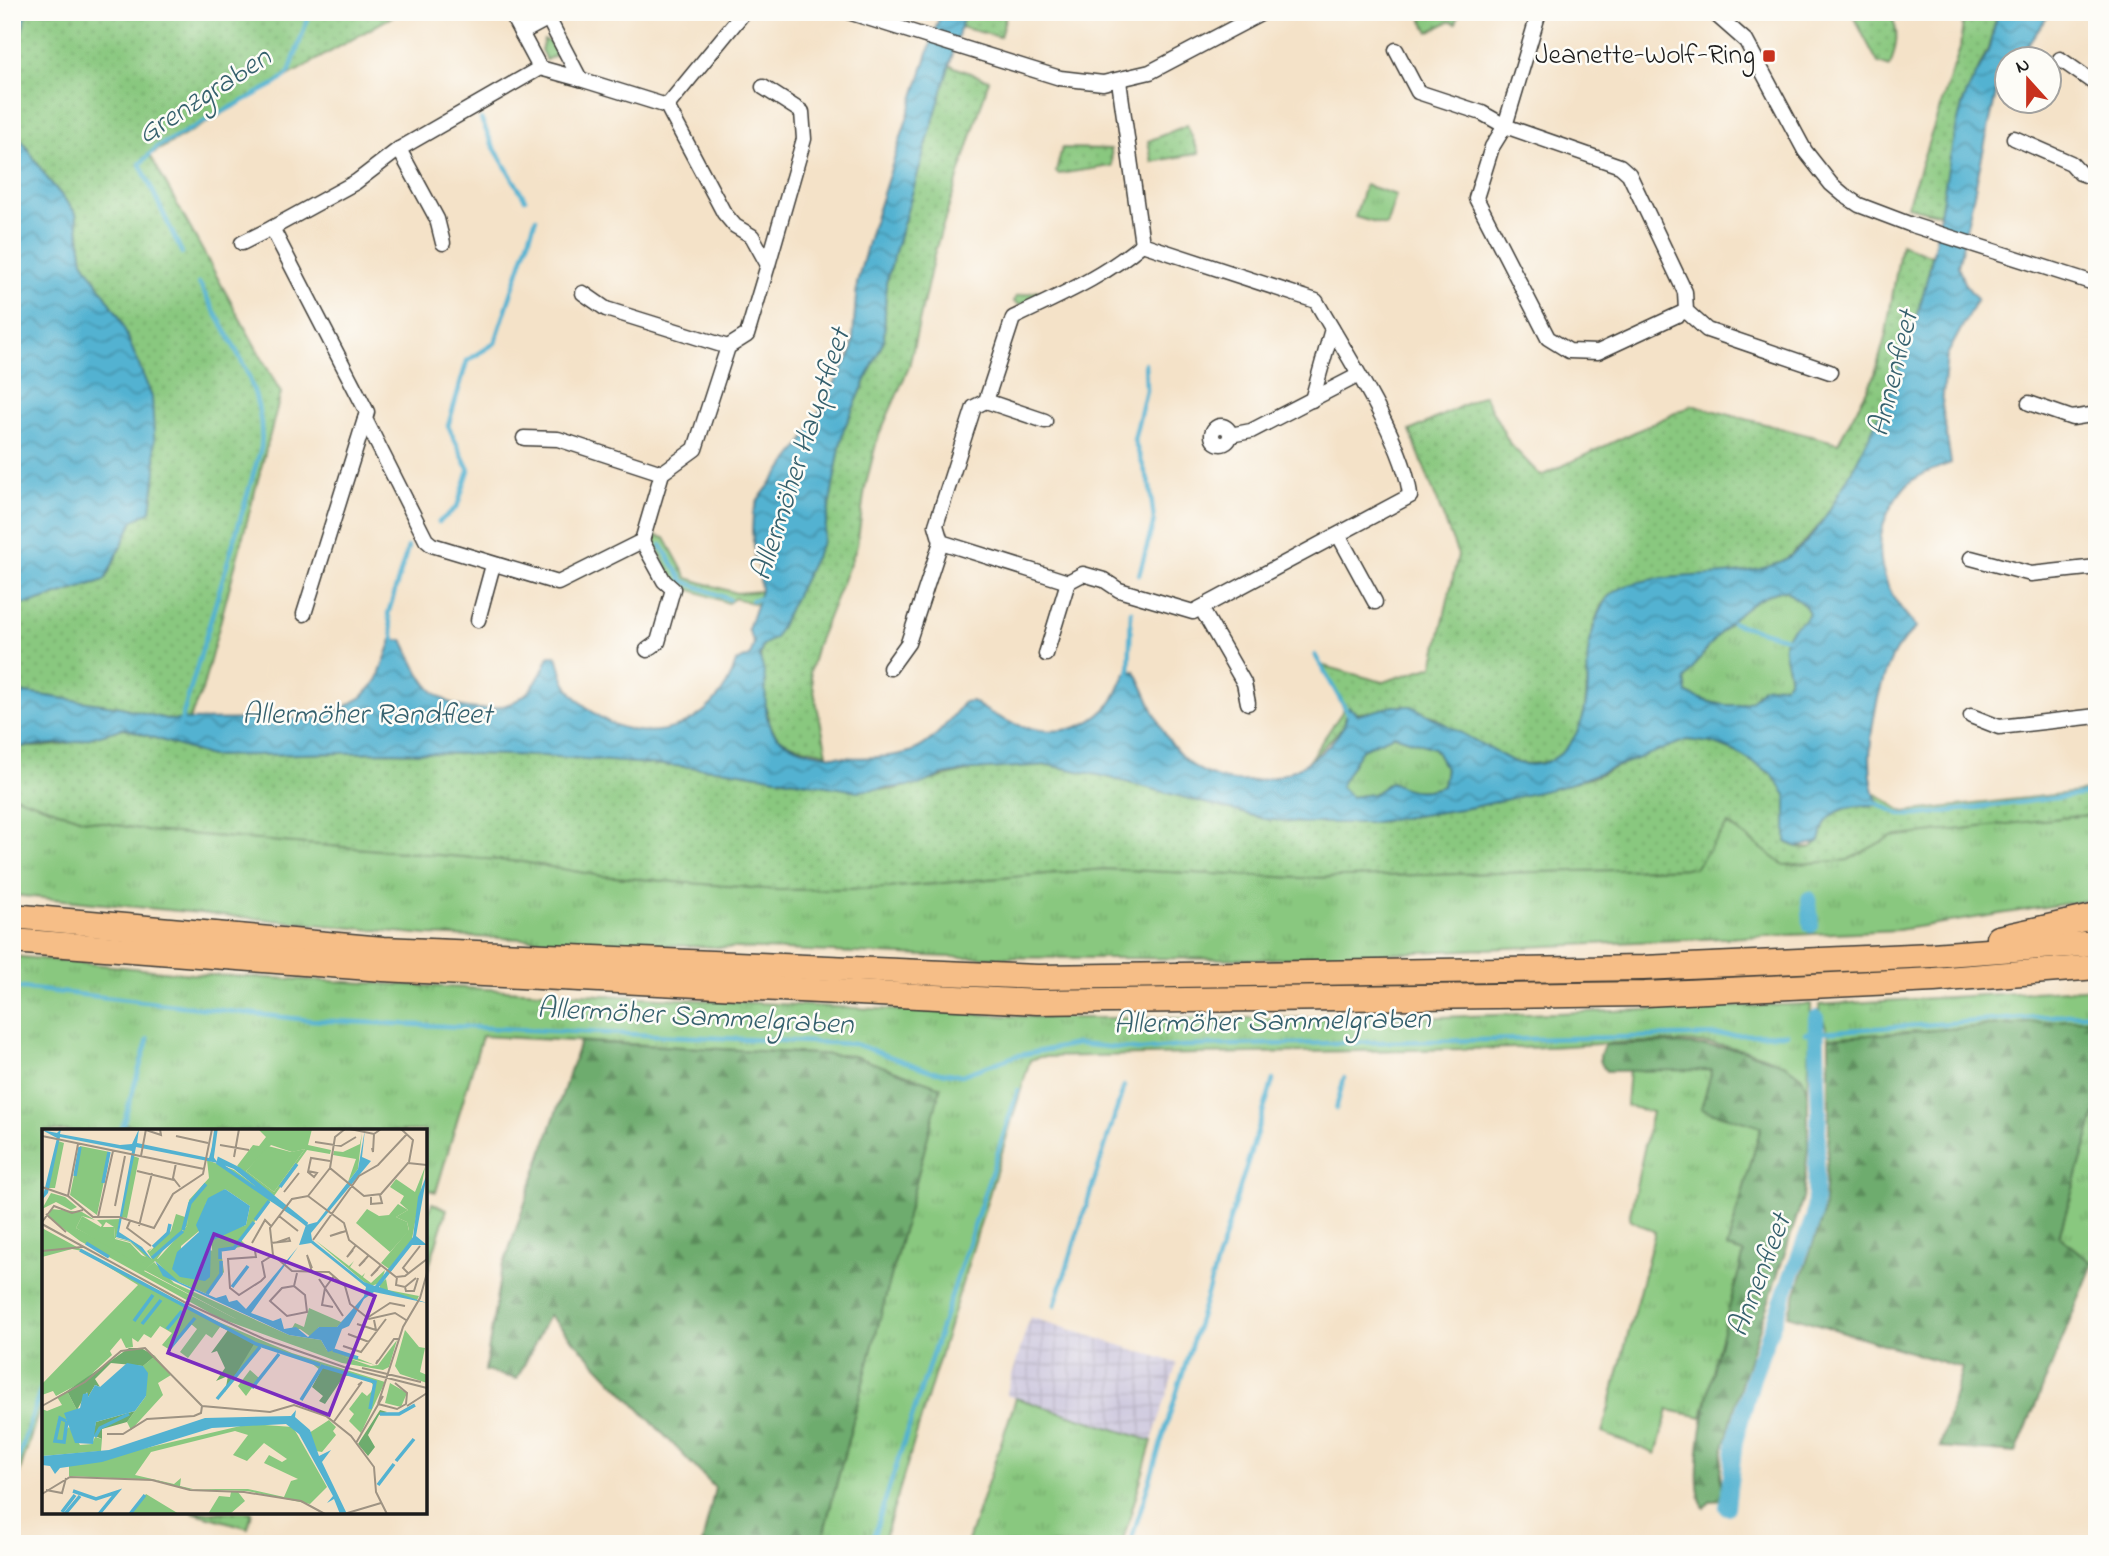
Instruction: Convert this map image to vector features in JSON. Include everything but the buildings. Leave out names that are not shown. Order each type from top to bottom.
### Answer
[{"type":"highway","points":[[12,916],[383,949],[1038,977],[1498,973],[1840,960],[2097,943]]},
{"type":"highway","points":[[1932,955],[2097,916]]},
{"type":"highway","points":[[12,941],[383,969],[1037,1002],[1498,998],[1791,988],[2097,967]]},
{"type":"street","points":[[510,12],[540,68]]},
{"type":"street","points":[[667,106],[744,12]]},
{"type":"street","points":[[848,12],[1060,78],[1087,82],[1119,81],[1155,69],[1264,12]]},
{"type":"street","points":[[1539,12],[1505,126],[1492,147],[1476,198],[1548,338],[1569,351],[1598,352],[1686,312]]},
{"type":"street","points":[[1713,12],[1745,41],[1805,151],[1831,184],[1859,205],[1980,248],[2097,284]]},
{"type":"street","points":[[521,33],[554,15],[580,79]]},
{"type":"street","points":[[1396,50],[1418,92],[1482,113],[1505,126],[1620,166],[1629,174],[1685,292],[1686,312],[1707,330],[1830,372]]},
{"type":"street","points":[[2064,62],[2097,85]]},
{"type":"street","points":[[242,243],[356,182],[399,149],[540,68],[667,106],[724,213],[735,226],[752,236],[768,265]]},
{"type":"street","points":[[1119,81],[1142,244]]},
{"type":"street","points":[[647,650],[658,642],[673,589],[664,581],[642,541],[662,473],[695,449],[728,347],[747,335],[804,139],[802,112],[763,87]]},
{"type":"street","points":[[2014,138],[2071,163],[2080,173],[2097,179]]},
{"type":"street","points":[[399,149],[437,219],[443,243]]},
{"type":"street","points":[[272,228],[367,412],[304,614]]},
{"type":"street","points":[[1046,654],[1068,582],[1083,574],[1104,580],[1119,590],[1193,612],[1410,496],[1409,478],[1394,444],[1316,301],[1142,244]]},
{"type":"street","points":[[986,401],[1013,318],[1090,280],[1122,261],[1142,244]]},
{"type":"street","points":[[583,293],[606,309],[728,347]]},
{"type":"street","points":[[1312,400],[1332,330]]},
{"type":"street","points":[[1230,435],[1251,431],[1357,376]]},
{"type":"street","points":[[890,668],[908,643],[942,542],[936,525],[974,407],[986,401],[1045,421]]},
{"type":"street","points":[[2029,403],[2072,418],[2097,414]]},
{"type":"street","points":[[365,419],[426,540],[432,545],[558,583],[642,541]]},
{"type":"street","points":[[524,438],[558,439],[662,473]]},
{"type":"street","points":[[1339,536],[1375,602]]},
{"type":"street","points":[[942,542],[1068,582]]},
{"type":"street","points":[[1971,558],[2031,574],[2097,567]]},
{"type":"street","points":[[478,620],[493,565]]},
{"type":"street","points":[[1201,608],[1244,683],[1248,703]]},
{"type":"street","points":[[1971,716],[1999,727],[2097,716]]},
{"type":"shaded area","points":[[1030,1317],[1177,1363],[1152,1441],[1006,1395]]},
{"type":"green space","points":[[27,12],[400,12],[150,155],[281,393],[202,691],[189,720],[170,720],[121,707],[12,691],[12,605],[32,603],[105,580],[133,521],[119,316],[83,261],[76,213],[47,178],[12,125],[12,68]]},
{"type":"green space","points":[[965,12],[1007,12],[1000,37],[960,27]]},
{"type":"green space","points":[[1418,12],[1460,12],[1456,23],[1450,21],[1429,32]]},
{"type":"green space","points":[[1856,12],[1890,14],[1895,27],[1896,47],[1890,67],[1878,63],[1854,18]]},
{"type":"green space","points":[[1960,12],[1998,12],[1988,49],[1962,104],[1940,214],[1907,206],[1960,48],[1963,21]]},
{"type":"green space","points":[[544,40],[554,43],[560,53],[546,60],[541,50]]},
{"type":"green space","points":[[949,65],[989,80],[935,251],[909,367],[877,440],[865,488],[857,546],[817,645],[810,672],[827,753],[796,746],[778,737],[766,706],[761,677],[761,651],[763,645],[775,638],[823,541],[843,431],[884,340],[886,283]]},
{"type":"green space","points":[[1187,125],[1199,153],[1152,162],[1148,141]]},
{"type":"green space","points":[[1062,148],[1111,149],[1112,166],[1059,174],[1056,172]]},
{"type":"green space","points":[[1365,185],[1396,195],[1386,226],[1355,217]]},
{"type":"green space","points":[[1901,244],[1932,256],[1913,330],[1898,372],[1860,458],[1838,497],[1815,530],[1787,559],[1765,569],[1747,573],[1673,578],[1634,584],[1608,597],[1597,615],[1591,638],[1584,714],[1577,736],[1565,752],[1546,762],[1514,762],[1466,738],[1433,716],[1394,706],[1372,712],[1346,714],[1344,726],[1307,763],[1344,709],[1321,665],[1383,682],[1433,666],[1458,555],[1410,431],[1484,395],[1510,444],[1541,476],[1692,405],[1838,443],[1874,377],[1886,334]]},
{"type":"green space","points":[[1039,291],[1041,297],[1020,305],[1014,302],[1016,296]]},
{"type":"green space","points":[[654,535],[665,538],[687,578],[736,593],[761,591],[759,605],[735,598],[728,603],[677,585],[652,540]]},
{"type":"green space","points":[[1785,590],[1805,606],[1810,614],[1789,633],[1784,643],[1789,681],[1785,685],[1764,687],[1753,699],[1737,705],[1702,700],[1687,693],[1685,680],[1727,625],[1754,602]]},
{"type":"green space","points":[[124,728],[210,756],[387,752],[544,756],[728,770],[801,782],[891,790],[972,770],[1048,765],[1103,776],[1265,819],[1302,823],[1369,823],[1474,807],[1596,776],[1659,748],[1687,740],[1713,743],[1736,752],[1772,774],[1782,785],[1786,795],[1786,842],[1799,847],[1813,846],[1835,813],[1853,807],[1879,805],[1872,791],[1904,812],[2097,790],[2097,814],[1890,837],[1848,860],[1784,865],[1728,824],[1695,868],[1302,878],[1104,869],[885,888],[779,890],[602,876],[523,862],[152,831],[82,819],[12,795],[12,744],[24,747],[53,746]]},
{"type":"green space","points":[[1394,735],[1434,748],[1446,769],[1443,786],[1416,790],[1391,782],[1373,794],[1351,797],[1340,786],[1362,749]]},
{"type":"green space","points":[[12,795],[82,819],[152,831],[523,862],[602,876],[779,890],[885,888],[1104,869],[1302,878],[1694,868],[1728,824],[1785,865],[1848,860],[1889,837],[2097,814],[2097,899],[1898,930],[1266,959],[951,957],[427,935],[12,895]]},
{"type":"green space","points":[[12,956],[192,974],[1053,1018],[1412,1018],[1811,1004],[1808,1092],[1797,1075],[1780,1063],[1740,1049],[1686,1042],[1040,1057],[1030,1060],[883,1544],[833,1544],[824,1532],[940,1087],[854,1056],[482,1036],[436,1192],[427,1190],[427,1129],[141,1129],[127,1124],[125,1129],[42,1129],[42,1400],[12,1497]]},
{"type":"green space","points":[[2097,988],[2097,1018],[1829,1038],[1819,1005]]},
{"type":"green space","points":[[2097,1018],[2097,1107],[2059,1236],[2093,1264],[2016,1453],[1940,1447],[1962,1368],[1788,1315],[1823,1215],[1829,1131],[1829,1038]]},
{"type":"green space","points":[[580,1042],[854,1056],[941,1087],[824,1531],[833,1544],[702,1544],[715,1488],[549,1315],[517,1379],[485,1371],[500,1276]]},
{"type":"green space","points":[[1664,1043],[1739,1049],[1786,1065],[1802,1077],[1808,1092],[1808,1148],[1803,1199],[1742,1381],[1723,1451],[1720,1474],[1725,1500],[1711,1501],[1704,1508],[1698,1488],[1698,1458],[1703,1423],[1719,1344],[1744,1253],[1727,1248],[1761,1127],[1701,1109],[1712,1070],[1606,1071],[1600,1061],[1605,1045]]},
{"type":"green space","points":[[1629,1069],[1713,1070],[1761,1127],[1727,1248],[1744,1253],[1702,1417],[1668,1410],[1656,1454],[1602,1433],[1655,1232],[1629,1219],[1652,1112],[1626,1106]]},
{"type":"green space","points":[[2097,1107],[2097,1255],[2093,1264],[2059,1236]]},
{"type":"green space","points":[[432,1203],[447,1209],[427,1273],[427,1217]]},
{"type":"green space","points":[[1016,1398],[1152,1441],[1122,1544],[967,1544]]},
{"type":"green space","points":[[199,1514],[252,1514],[248,1528]]},
{"type":"water","points":[[12,12],[27,12],[12,68]]},
{"type":"water","points":[[941,12],[965,12],[886,283],[884,340],[843,431],[823,541],[775,638],[763,645],[759,657],[765,677],[767,717],[775,734],[787,743],[823,755],[845,757],[867,758],[905,753],[926,744],[964,702],[972,701],[1005,720],[1024,727],[1061,730],[1079,726],[1096,717],[1111,703],[1126,673],[1135,671],[1170,742],[1195,767],[1217,777],[1240,781],[1264,780],[1288,773],[1328,746],[1343,727],[1349,707],[1358,715],[1394,706],[1412,706],[1514,762],[1544,762],[1556,757],[1566,748],[1580,724],[1587,695],[1587,658],[1591,639],[1597,617],[1607,599],[1621,588],[1641,582],[1746,572],[1769,566],[1798,550],[1820,525],[1870,435],[1904,355],[1929,271],[1962,106],[1989,48],[1998,12],[2051,12],[2027,46],[1994,46],[1994,103],[1958,266],[1964,283],[1977,299],[1947,355],[1942,405],[1951,463],[1914,479],[1904,488],[1884,524],[1880,542],[1885,578],[1903,611],[1917,627],[1895,652],[1876,706],[1870,750],[1873,789],[1879,805],[1851,807],[1838,812],[1825,823],[1819,842],[1798,847],[1786,842],[1786,795],[1772,774],[1736,752],[1713,743],[1687,740],[1564,786],[1474,807],[1369,823],[1302,823],[1265,819],[1103,776],[1048,765],[972,770],[943,775],[919,785],[857,791],[728,770],[544,756],[387,752],[210,756],[124,728],[76,742],[21,747],[12,744],[12,691],[121,707],[170,720],[312,719],[337,711],[362,697],[377,681],[392,640],[403,640],[429,687],[456,705],[482,709],[508,704],[530,690],[549,656],[557,656],[564,679],[573,694],[590,710],[611,723],[633,730],[655,731],[676,727],[696,717],[713,703],[726,685],[736,662],[750,656],[754,643],[748,629],[761,591],[752,531],[753,513],[758,500],[802,443],[852,351],[857,283]],"holes":[[[1785,590],[1805,606],[1809,613],[1789,633],[1784,643],[1789,681],[1785,685],[1764,687],[1753,699],[1737,705],[1702,700],[1687,693],[1685,680],[1704,653],[1727,625],[1754,602]],[[1394,735],[1434,748],[1446,769],[1443,786],[1416,790],[1391,782],[1373,794],[1351,797],[1340,786],[1362,749]]]},
{"type":"water","points":[[12,125],[47,178],[76,213],[83,261],[119,316],[152,397],[156,471],[151,511],[133,521],[105,580],[32,603],[12,605]]},
{"type":"waterway","name":"Grenzgraben","points":[[182,253],[140,164],[157,147],[277,83],[289,73],[310,12]]},
{"type":"waterway","points":[[481,119],[492,144],[525,199]]},
{"type":"waterway","points":[[439,522],[457,507],[469,470],[448,426],[467,361],[495,343],[536,218]]},
{"type":"waterway","points":[[180,725],[261,448],[258,404],[251,383],[199,283]]},
{"type":"waterway","points":[[1139,575],[1154,521],[1150,486],[1134,440],[1146,390],[1145,363]]},
{"type":"waterway","points":[[661,545],[683,581],[729,599]]},
{"type":"waterway","points":[[395,644],[388,614],[408,547]]},
{"type":"waterway","points":[[752,600],[765,598]]},
{"type":"waterway","points":[[1129,677],[1131,611]]},
{"type":"waterway","points":[[1732,623],[1786,638]]},
{"type":"waterway","points":[[1315,655],[1349,715]]},
{"type":"waterway","points":[[1874,802],[1902,815],[1918,815],[2097,793]]},
{"type":"waterway","points":[[1809,899],[1811,925]]},
{"type":"waterway","name":"Allermöher Sammelgraben","points":[[12,987],[309,1020],[855,1044],[931,1071],[962,1075],[1015,1056],[1077,1044],[1141,1050],[1182,1046],[1787,1034]]},
{"type":"waterway","points":[[1806,1033],[2097,1013]]},
{"type":"waterway","name":"Annenfleet","points":[[1727,1507],[1735,1441],[1754,1374],[1814,1216],[1819,1110],[1816,1018]]},
{"type":"waterway","points":[[122,1129],[148,1039]]},
{"type":"waterway","points":[[1336,1109],[1344,1078]]},
{"type":"waterway","points":[[1130,1544],[1273,1080]]},
{"type":"waterway","points":[[1055,1305],[1124,1086]]},
{"type":"waterway","points":[[871,1544],[1018,1090]]},
{"type":"waterway","points":[[12,1478],[42,1385]]},
{"type":"place","name":"Jeanette-Wolf-Ring","points":[[1769,56]]},
{"type":"water label","name":"Allermöher Hauptfleet","points":[[802,455]]},
{"type":"water label","name":"Allermöher Randfleet","points":[[367,716]]}]
